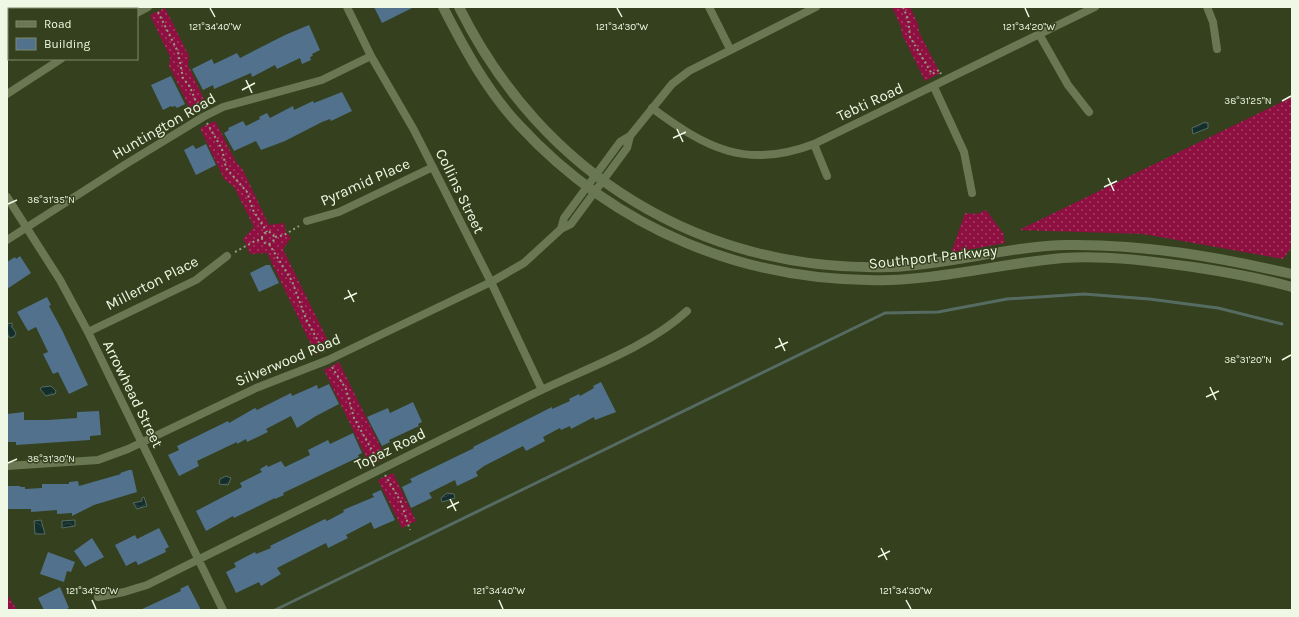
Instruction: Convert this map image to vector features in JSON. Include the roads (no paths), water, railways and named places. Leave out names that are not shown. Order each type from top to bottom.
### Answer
[{"type":"street","points":[[138,12],[148,7]]},
{"type":"street","name":"Collins Street","points":[[347,7],[371,56],[414,130],[491,282],[542,390]]},
{"type":"street","name":"Southport Parkway","points":[[443,7],[465,48],[488,84],[517,123],[551,158],[591,189],[636,220],[674,239],[718,256],[762,268],[808,276],[857,280],[892,280],[1058,259],[1114,258],[1161,262],[1291,284]]},
{"type":"street","name":"Southport Parkway","points":[[459,7],[473,36],[500,78],[524,107],[579,163],[643,207],[679,227],[730,246],[765,256],[810,264],[857,267],[892,267],[1065,245],[1115,246],[1162,250],[1228,260],[1292,274]]},
{"type":"street","points":[[708,7],[730,49]]},
{"type":"street","name":"Silverwood Road","points":[[7,466],[98,460],[141,443],[256,388],[328,360],[491,282],[524,263],[561,230],[571,224],[591,189],[599,178],[627,148],[630,136],[672,84],[689,71],[730,49],[816,7]]},
{"type":"street","name":"Tebti Road","points":[[652,108],[704,143],[728,150],[762,155],[785,153],[814,144],[945,82],[1095,7]]},
{"type":"street","points":[[1207,7],[1213,22],[1217,48]]},
{"type":"street","points":[[1039,34],[1068,85],[1089,112]]},
{"type":"street","name":"Huntington Road","points":[[7,240],[203,117],[223,107],[322,80],[371,56]]},
{"type":"street","points":[[7,94],[58,60]]},
{"type":"street","points":[[934,87],[964,152],[972,193]]},
{"type":"street","points":[[814,144],[827,176]]},
{"type":"street","name":"Pyramid Place","points":[[307,221],[340,212],[432,167]]},
{"type":"street","name":"Arrowhead Street","points":[[7,197],[60,280],[88,332],[223,610]]},
{"type":"street","name":"Millerton Place","points":[[88,332],[196,280],[227,256]]},
{"type":"street","name":"Topaz Road","points":[[98,597],[124,592],[147,585],[542,390],[652,338],[672,325],[687,311]]},
{"type":"water","points":[[1205,122],[1208,123],[1208,128],[1193,134],[1192,128]]},
{"type":"water","points":[[12,323],[12,327],[16,333],[14,337],[10,338],[8,336],[7,324]]},
{"type":"water","points":[[51,386],[56,391],[55,394],[46,396],[40,389],[42,387]]},
{"type":"water","points":[[226,476],[231,478],[228,485],[219,484],[220,479]]},
{"type":"water","points":[[447,493],[454,494],[455,498],[442,502],[441,498]]},
{"type":"water","points":[[144,497],[147,506],[137,509],[133,503],[142,501],[142,498]]},
{"type":"water","points":[[41,520],[45,534],[35,534],[34,521]]},
{"type":"water","points":[[75,520],[75,526],[62,528],[62,521]]},
{"type":"waterway","points":[[275,610],[885,313],[938,312],[1007,299],[1084,294],[1149,299],[1218,308],[1282,324]]}]
